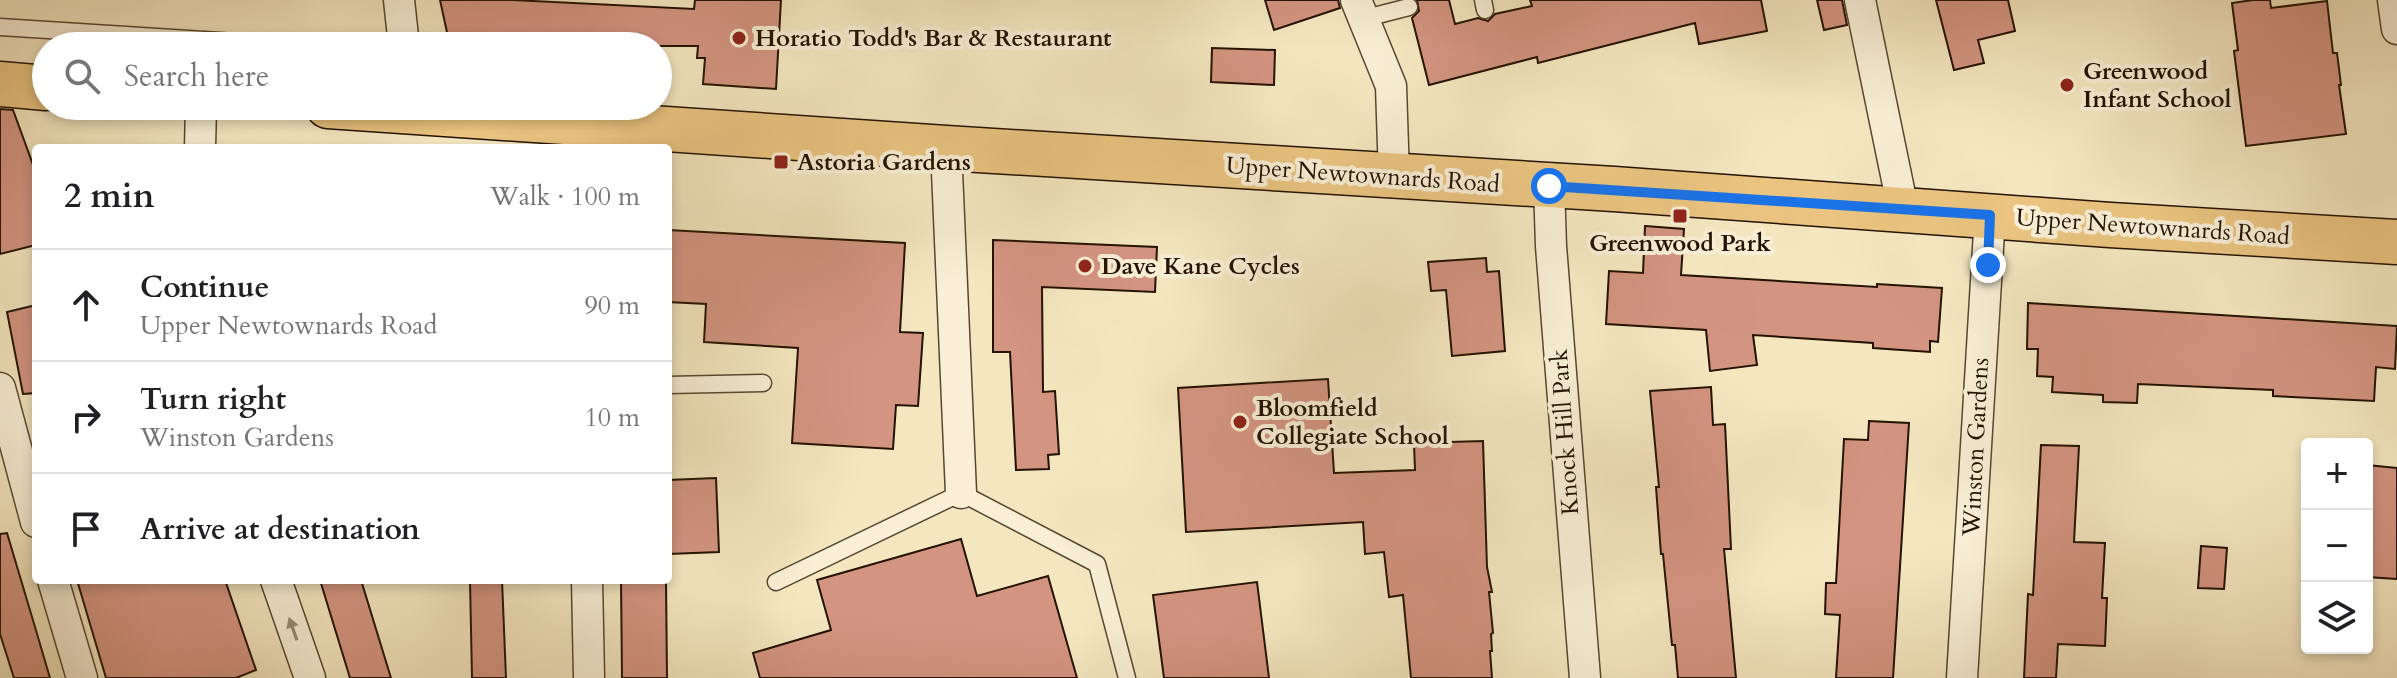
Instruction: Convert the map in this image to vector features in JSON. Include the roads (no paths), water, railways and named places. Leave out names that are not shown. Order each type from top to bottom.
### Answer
[{"type":"main road","points":[[0,84],[32,87]]},
{"type":"main road","name":"Upper Newtownards Road","points":[[480,120],[584,136],[946,148],[2397,242]]},
{"type":"street","points":[[399,0],[402,32]]},
{"type":"street","points":[[1860,0],[1903,209]]},
{"type":"street","points":[[2393,0],[2397,29]]},
{"type":"street","points":[[1359,10],[1391,86],[1394,177]]},
{"type":"street","points":[[200,144],[201,120]]},
{"type":"street","points":[[946,148],[961,493]]},
{"type":"street","name":"Knock Hill Park","points":[[1549,186],[1552,262],[1585,678]]},
{"type":"street","name":"Winston Gardens","points":[[1962,678],[1990,215]]},
{"type":"street","points":[[0,391],[32,507]]},
{"type":"street","points":[[54,584],[82,678]]},
{"type":"street","points":[[277,584],[310,678]]},
{"type":"street","points":[[587,584],[589,678]]},
{"type":"lane","points":[[1359,10],[1409,7]]},
{"type":"lane","points":[[0,27],[32,35]]},
{"type":"lane","points":[[672,385],[763,383]]},
{"type":"lane","points":[[776,582],[961,493],[1097,564],[1127,678]]},
{"type":"place","name":"Horatio Todd's Bar & Restaurant","points":[[739,38]]},
{"type":"place","name":"Greenwood Infant School","points":[[2067,85]]},
{"type":"place","name":"Astoria Gardens","points":[[781,162]]},
{"type":"place","name":"Greenwood Park","points":[[1680,216]]},
{"type":"place","name":"Dave Kane Cycles","points":[[1085,266]]},
{"type":"place","name":"Bloomfield Collegiate School","points":[[1240,422]]}]
